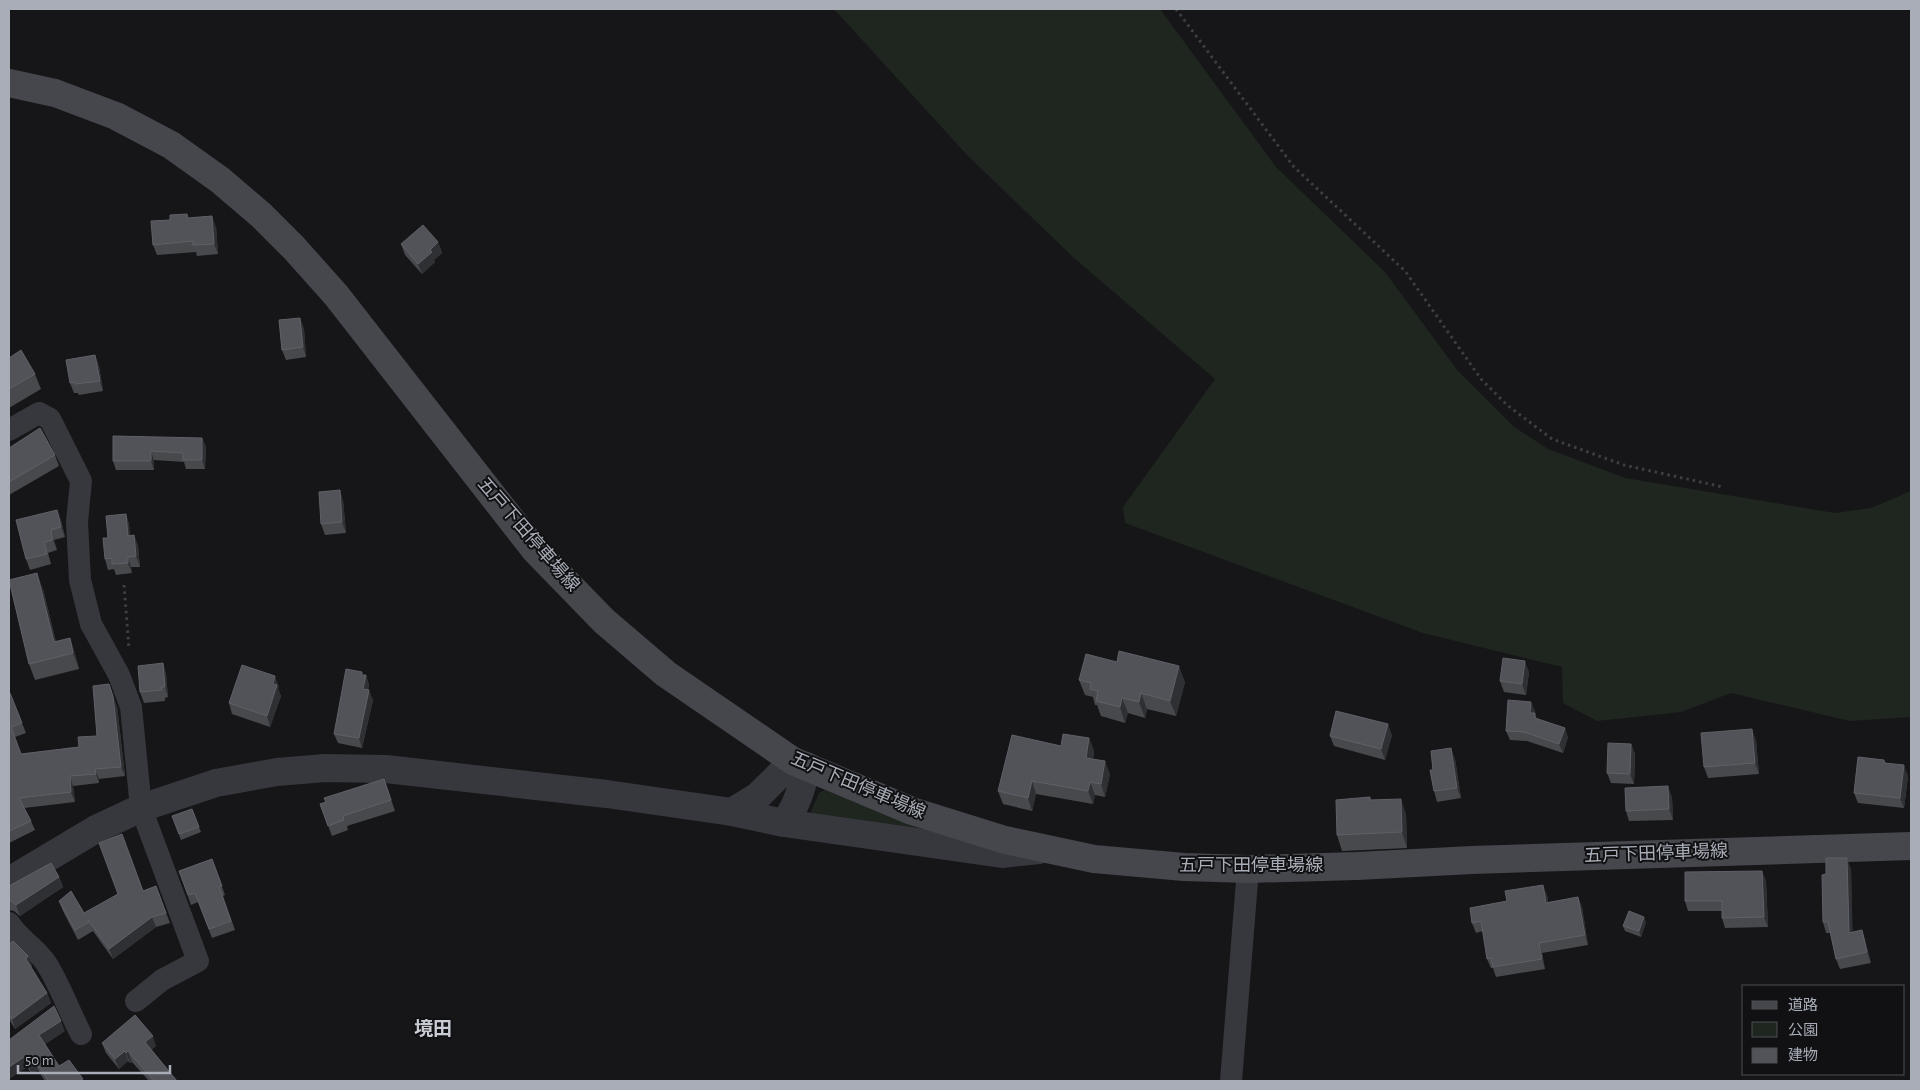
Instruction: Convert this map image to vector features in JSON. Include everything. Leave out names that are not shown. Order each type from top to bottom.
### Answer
[{"type":"main road","name":"五戸下田停車場線","points":[[9,83],[54,93],[116,116],[171,145],[220,180],[294,248],[336,295],[535,550],[604,621],[666,674],[800,764],[912,811],[1005,840],[1094,859],[1184,867],[1248,869],[1911,846]]},
{"type":"street","points":[[9,430],[39,412],[50,418],[80,481],[77,522],[80,580],[91,624],[119,675],[131,707],[141,808],[198,961],[162,980],[136,1001]]},
{"type":"street","points":[[732,812],[758,796],[800,764]]},
{"type":"street","points":[[784,824],[794,809],[802,789],[800,764]]},
{"type":"street","points":[[9,881],[96,829],[141,808],[216,783],[277,772],[325,768],[396,770],[607,794],[732,812],[784,824],[1002,854],[1046,849]]},
{"type":"street","points":[[1231,1081],[1248,869]]},
{"type":"street","points":[[9,923],[20,938],[35,949],[46,964],[81,1034]]},
{"type":"path","points":[[1176,9],[1294,167],[1404,271],[1481,380],[1507,405],[1552,439],[1624,465],[1723,486]]},
{"type":"green space","points":[[834,9],[1160,9],[1276,167],[1385,272],[1458,371],[1513,426],[1548,449],[1625,478],[1835,513],[1871,508],[1911,491],[1911,717],[1850,721],[1731,693],[1681,712],[1597,721],[1563,703],[1562,667],[1423,633],[1125,523],[1123,507],[1215,379],[1074,258],[967,155]]},
{"type":"green space","points":[[828,788],[918,826],[914,835],[814,820],[811,811],[819,793]]},
{"type":"building","points":[[187,214],[188,218],[212,216],[214,244],[193,245],[193,241],[153,245],[151,221],[170,220],[170,215]]},
{"type":"building","points":[[423,225],[438,242],[430,250],[432,252],[418,264],[401,244]]},
{"type":"building","points":[[300,318],[303,347],[282,350],[279,320]]},
{"type":"building","points":[[21,350],[35,374],[9,389],[9,358]]},
{"type":"building","points":[[95,355],[100,381],[70,383],[66,360]]},
{"type":"building","points":[[40,428],[55,455],[9,482],[9,448]]},
{"type":"building","points":[[113,436],[202,438],[202,460],[183,460],[183,453],[151,451],[151,461],[113,461]]},
{"type":"building","points":[[340,490],[342,522],[321,524],[319,492]]},
{"type":"building","points":[[57,510],[61,527],[51,530],[53,540],[44,542],[47,554],[26,559],[16,520]]},
{"type":"building","points":[[126,514],[128,536],[134,535],[136,556],[128,557],[128,563],[112,564],[112,558],[105,559],[103,538],[108,538],[106,516]]},
{"type":"building","points":[[37,573],[54,642],[70,638],[73,653],[29,664],[9,580]]},
{"type":"building","points":[[1119,651],[1179,666],[1170,701],[1141,693],[1139,702],[1122,698],[1120,707],[1096,701],[1098,691],[1090,689],[1091,683],[1079,680],[1086,654],[1117,662]]},
{"type":"building","points":[[1503,658],[1525,661],[1522,684],[1500,681]]},
{"type":"building","points":[[163,663],[165,687],[161,687],[162,690],[140,692],[138,666]]},
{"type":"building","points":[[242,665],[275,676],[273,684],[277,685],[267,716],[229,703]]},
{"type":"building","points":[[346,669],[362,672],[361,675],[366,675],[363,689],[369,690],[359,738],[334,734]]},
{"type":"building","points":[[109,684],[113,696],[121,767],[95,769],[96,774],[70,776],[71,792],[19,798],[31,821],[9,831],[9,693],[22,723],[11,727],[21,754],[79,747],[78,737],[97,736],[93,686]]},
{"type":"building","points":[[1508,700],[1531,702],[1530,713],[1535,713],[1535,718],[1565,728],[1559,744],[1524,732],[1506,731]]},
{"type":"building","points":[[1336,711],[1388,724],[1381,749],[1330,736]]},
{"type":"building","points":[[1752,729],[1755,763],[1704,767],[1701,733]]},
{"type":"building","points":[[1063,734],[1089,738],[1086,758],[1105,761],[1101,784],[1090,782],[1088,791],[1032,781],[1028,798],[998,791],[1012,735],[1061,746]]},
{"type":"building","points":[[1608,743],[1631,744],[1630,774],[1607,773]]},
{"type":"building","points":[[1451,748],[1457,788],[1434,791],[1430,770],[1433,770],[1431,751]]},
{"type":"building","points":[[1858,757],[1904,765],[1900,798],[1854,793]]},
{"type":"building","points":[[384,779],[391,800],[343,816],[344,820],[328,826],[320,804],[326,802],[324,798]]},
{"type":"building","points":[[1668,786],[1669,809],[1626,811],[1625,788]]},
{"type":"building","points":[[1370,797],[1370,800],[1401,799],[1402,832],[1337,835],[1336,800]]},
{"type":"building","points":[[192,809],[199,827],[179,834],[172,816]]},
{"type":"building","points":[[122,834],[143,891],[156,886],[166,913],[152,917],[109,949],[88,920],[89,922],[75,930],[59,901],[71,891],[84,913],[118,894],[99,843]]},
{"type":"building","points":[[1826,858],[1847,858],[1849,933],[1862,930],[1867,952],[1836,959],[1828,922],[1823,922],[1822,875],[1826,874]]},
{"type":"building","points":[[212,859],[222,886],[219,887],[231,921],[209,929],[195,893],[188,895],[179,871]]},
{"type":"building","points":[[51,863],[59,877],[16,905],[9,900],[9,886]]},
{"type":"building","points":[[1762,871],[1764,917],[1722,918],[1722,901],[1685,901],[1685,872]]},
{"type":"building","points":[[1543,885],[1546,903],[1578,897],[1585,935],[1539,943],[1542,959],[1493,967],[1491,958],[1487,959],[1481,921],[1472,923],[1470,908],[1507,901],[1505,891]]},
{"type":"building","points":[[1629,911],[1644,917],[1639,931],[1623,926]]},
{"type":"building","points":[[13,941],[28,956],[26,959],[47,993],[12,1019],[9,1015],[9,944]]},
{"type":"building","points":[[54,1006],[61,1021],[39,1035],[59,1066],[69,1060],[83,1079],[79,1081],[49,1081],[34,1060],[28,1064],[24,1057],[9,1067],[9,1040]]},
{"type":"building","points":[[135,1015],[153,1036],[145,1042],[177,1081],[154,1081],[128,1051],[126,1053],[125,1051],[115,1059],[102,1043]]},
{"type":"district","name":"境田","points":[[433,1029]]}]
